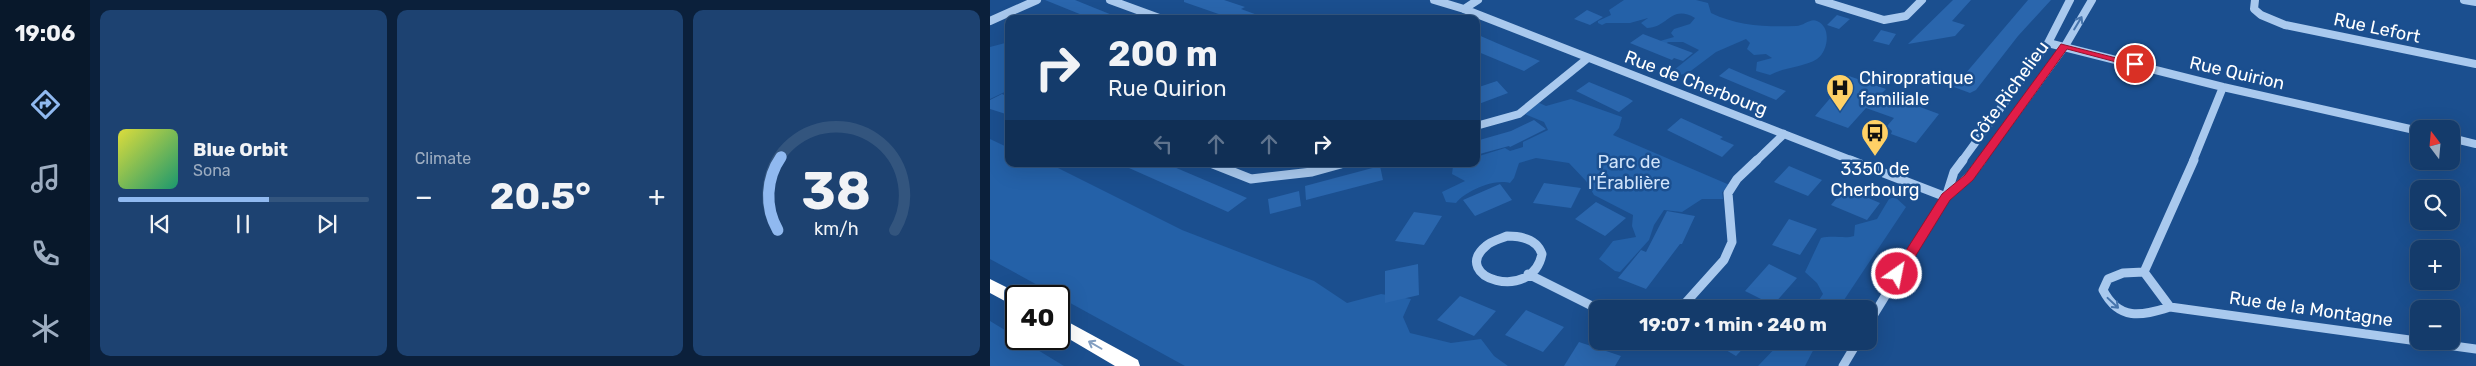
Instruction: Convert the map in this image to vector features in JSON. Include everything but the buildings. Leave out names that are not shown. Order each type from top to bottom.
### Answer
[{"type":"highway","points":[[990,285],[1005,294]]},
{"type":"highway","points":[[1070,330],[1131,366]]},
{"type":"street","points":[[990,21],[1037,0]]},
{"type":"street","points":[[1110,0],[1150,14]]},
{"type":"street","name":"Rue de Cherbourg","points":[[1434,0],[1479,15]]},
{"type":"street","points":[[1464,9],[1478,0]]},
{"type":"street","points":[[1819,0],[1884,20],[1906,16],[1922,0]]},
{"type":"street","name":"Côte Richelieu","points":[[1877,309],[1946,197],[1954,172],[2048,43],[2070,0]]},
{"type":"street","name":"Côte Richelieu","points":[[1946,197],[1969,177],[2064,46],[2092,0]]},
{"type":"street","name":"Rue Lefort","points":[[2255,0],[2254,9],[2261,15],[2286,24],[2476,64]]},
{"type":"street","points":[[2464,0],[2476,2]]},
{"type":"street","name":"Rue de Cherbourg","points":[[1480,15],[1946,197]]},
{"type":"street","name":"Rue Quirion","points":[[2048,43],[2223,87],[2410,129]]},
{"type":"street","points":[[1480,125],[1519,114],[1588,58]]},
{"type":"street","points":[[2170,307],[2144,272],[2208,126],[2223,87]]},
{"type":"street","points":[[1688,300],[1724,260],[1732,242],[1728,193],[1737,180],[1784,134]]},
{"type":"street","points":[[2460,140],[2476,144]]},
{"type":"street","points":[[1221,167],[1251,179],[1312,172],[1330,167]]},
{"type":"street","points":[[1528,274],[1535,268],[1541,254],[1534,241],[1526,237],[1512,236],[1498,239],[1482,250],[1477,258],[1476,266],[1479,273],[1495,282],[1506,282],[1528,274],[1589,304]]},
{"type":"street","name":"Rue de la Montagne","points":[[2144,272],[2123,274],[2108,279],[2104,284],[2106,297],[2119,309],[2138,315],[2147,315],[2170,307],[2476,349]]},
{"type":"street","points":[[1844,366],[1853,350]]},
{"type":"green space","points":[[1624,0],[1696,0],[1708,3],[1711,13],[1731,21],[1752,25],[1796,26],[1814,20],[1825,28],[1826,45],[1821,56],[1812,62],[1770,75],[1756,71],[1757,62],[1772,58],[1766,54],[1754,55],[1747,49],[1750,43],[1746,39],[1716,52],[1688,73],[1676,76],[1674,70],[1699,50],[1683,42],[1668,42],[1662,48],[1660,41],[1674,37],[1671,33],[1674,29],[1690,24],[1695,18],[1687,14],[1675,15],[1654,27],[1647,28],[1641,23],[1648,18],[1630,23],[1606,23],[1602,25],[1598,23],[1598,21],[1611,15],[1609,10]]},
{"type":"green space","points":[[1005,43],[1005,92],[990,99],[990,47]]},
{"type":"green space","name":"Parc de l'Érablière","points":[[1571,99],[1622,117],[1619,128],[1613,135],[1732,186],[1722,192],[1723,199],[1702,199],[1682,212],[1664,210],[1654,225],[1649,240],[1620,272],[1615,271],[1599,259],[1613,241],[1636,237],[1632,226],[1633,215],[1594,195],[1586,181],[1569,163],[1536,158],[1519,163],[1514,178],[1510,183],[1496,182],[1489,184],[1466,194],[1456,203],[1446,202],[1442,192],[1465,181],[1452,174],[1453,167],[1480,167],[1480,156],[1505,148],[1510,151],[1523,147],[1523,142],[1548,130],[1544,122],[1522,113],[1535,101],[1546,106]]},
{"type":"green space","points":[[990,139],[1005,146],[1005,167],[1056,167],[1182,230],[1314,281],[1347,303],[1381,294],[1411,299],[1403,317],[1410,333],[1451,343],[1481,339],[1494,356],[1508,366],[1185,366],[1070,303],[1070,285],[1037,285],[990,259]]},
{"type":"green space","points":[[1895,197],[1906,207],[1844,300],[1819,300],[1823,294],[1817,283],[1805,272],[1821,238],[1854,236],[1855,225],[1877,219],[1889,199]]},
{"type":"green space","points":[[990,321],[1005,330],[1005,350],[1038,350],[1064,366],[990,366]]},
{"type":"green space","points":[[1773,350],[1813,350],[1805,366],[1758,366]]},
{"type":"place","name":"Chiropratique familiale","points":[[1840,112]]},
{"type":"place","name":"3350 de Cherbourg","points":[[1875,157]]},
{"type":"route","points":[[1897,274],[1946,197],[1969,177],[2064,46],[2135,64]]}]
